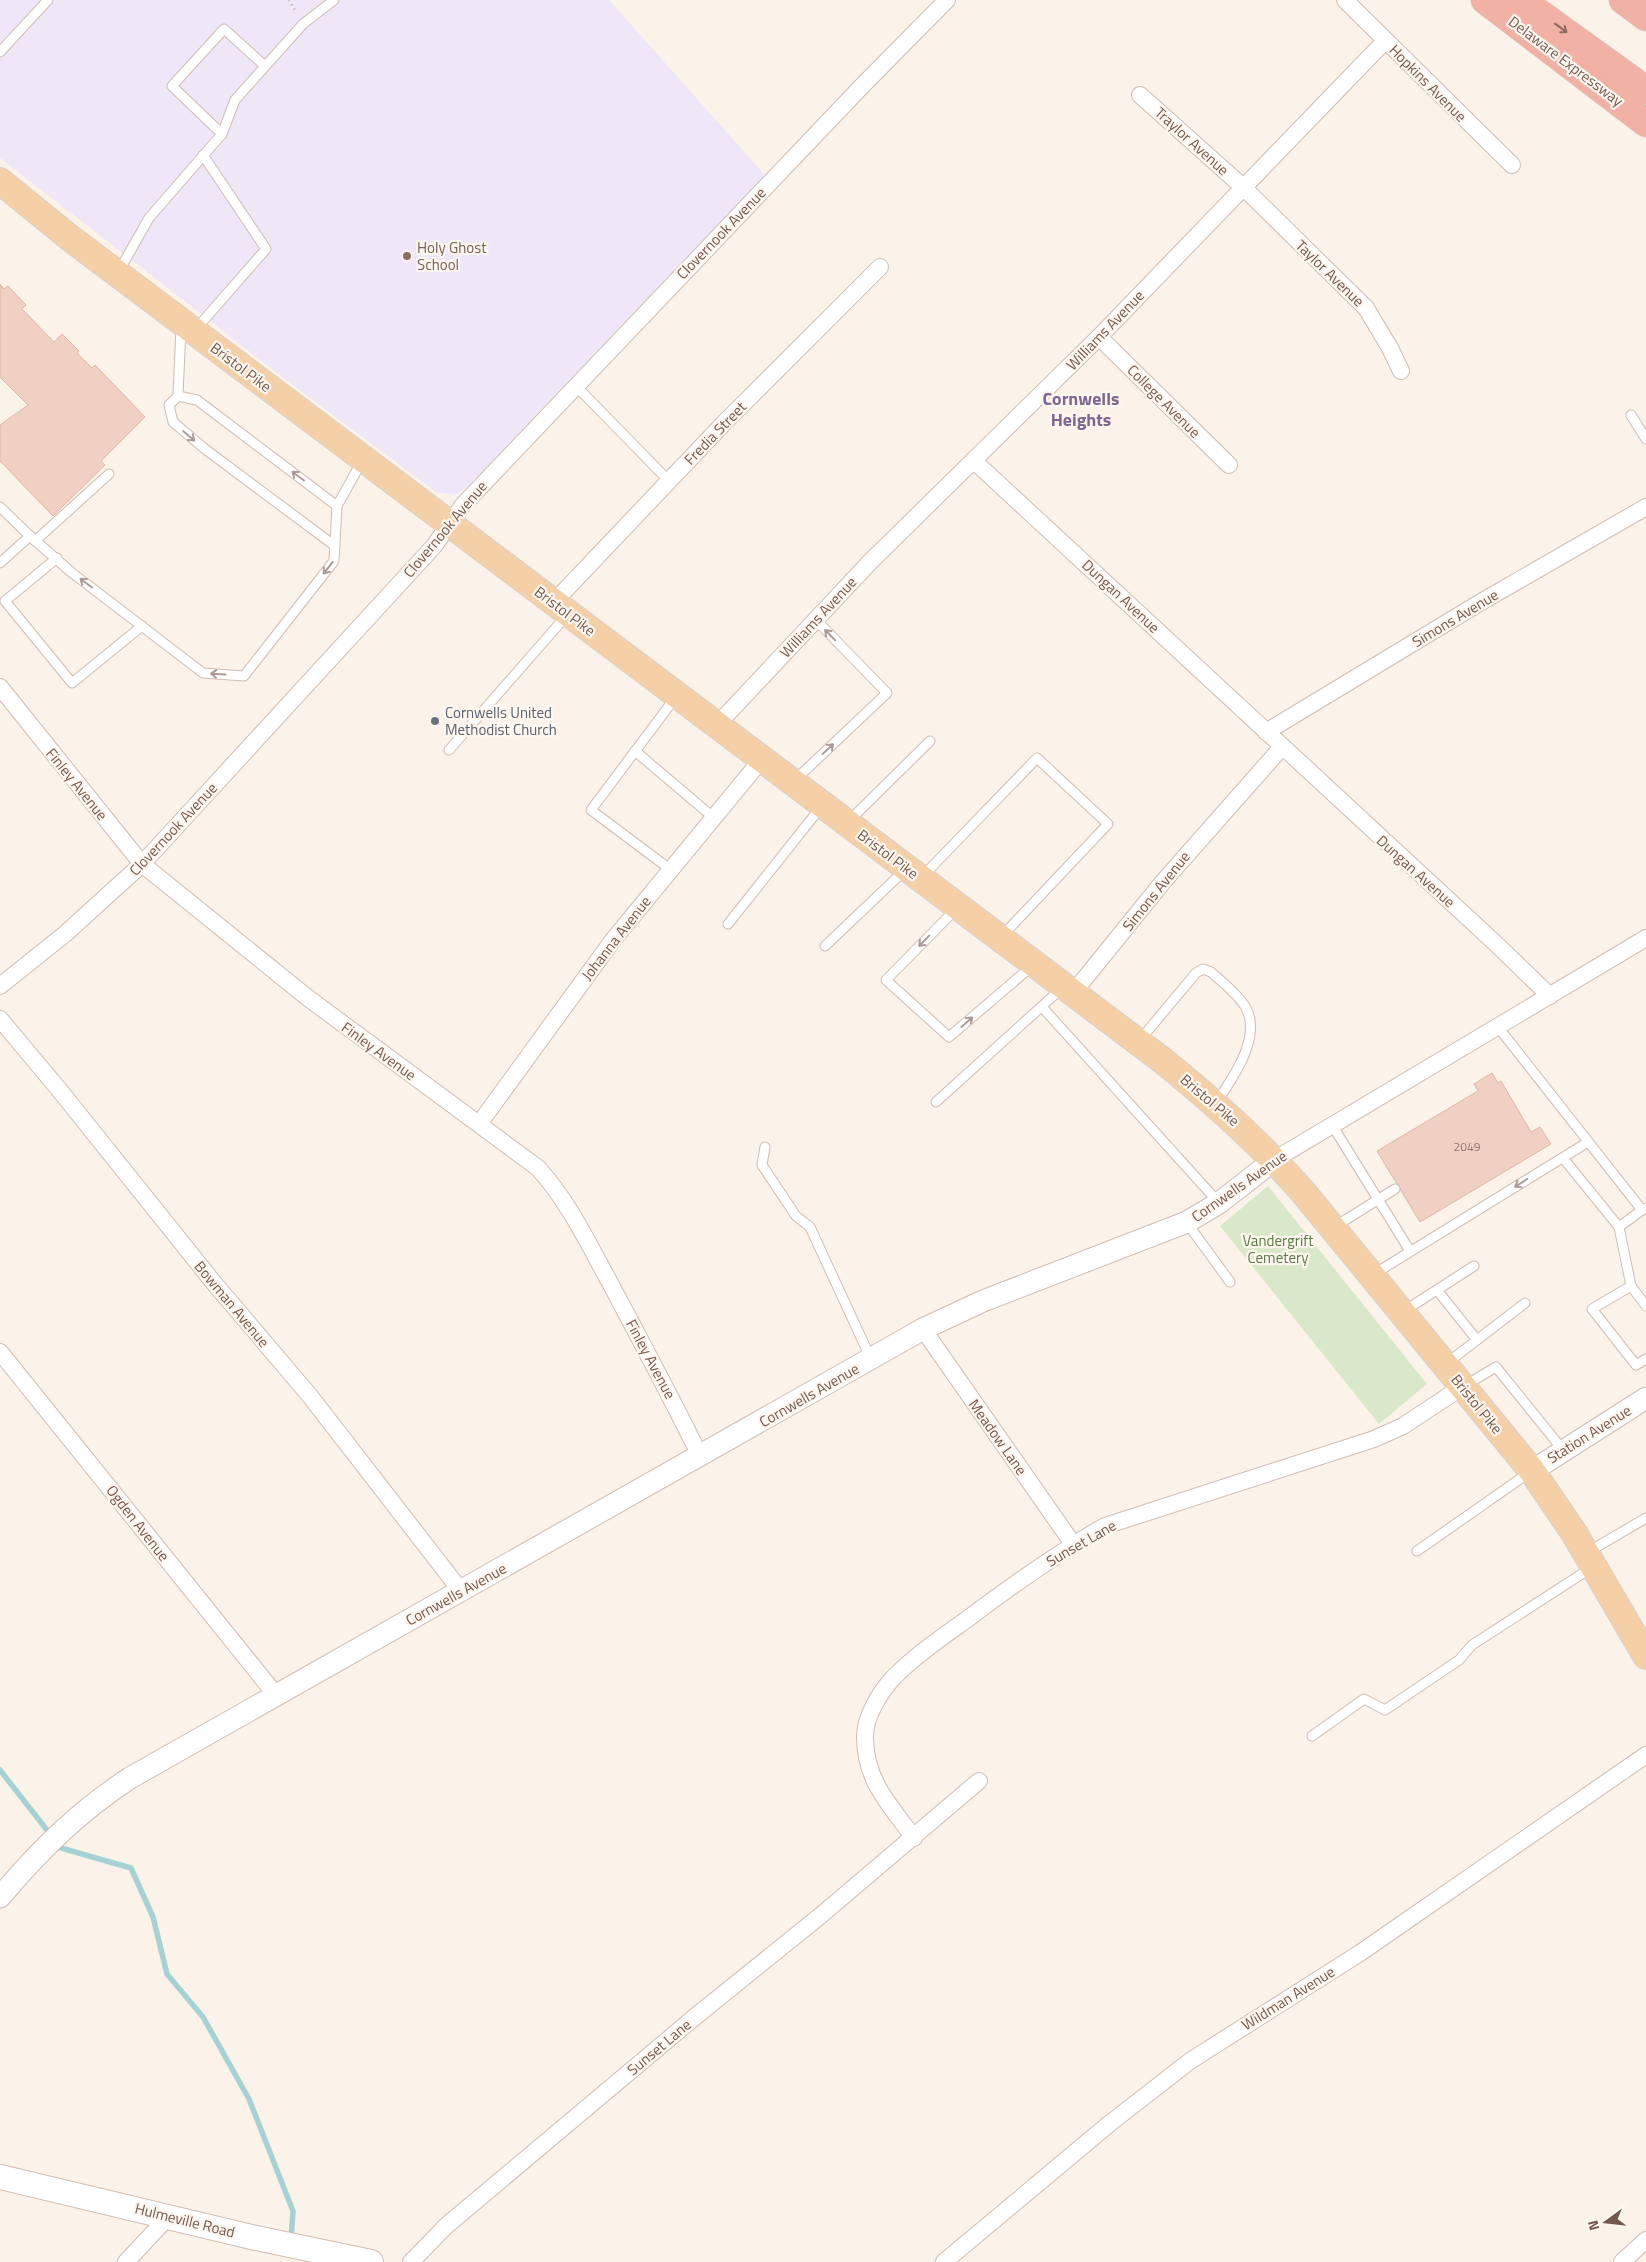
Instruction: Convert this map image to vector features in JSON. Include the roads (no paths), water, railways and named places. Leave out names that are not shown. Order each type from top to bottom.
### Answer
[{"type":"highway","name":"Delaware Expressway","points":[[1485,0],[1646,123]]},
{"type":"highway","points":[[1521,0],[1646,90]]},
{"type":"highway","points":[[1623,0],[1646,17]]},
{"type":"main road","name":"Bristol Pike","points":[[0,181],[118,274],[1138,1042],[1216,1104],[1274,1160],[1333,1228],[1532,1470],[1644,1647]]},
{"type":"main road","name":"Hulmeville Road","points":[[0,2177],[256,2238],[371,2262]]},
{"type":"street","name":"Clovernook Avenue","points":[[0,986],[65,934],[142,864],[434,546],[462,505],[862,86],[947,0]]},
{"type":"street","name":"Hopkins Avenue","points":[[1345,0],[1512,165]]},
{"type":"street","name":"Williams Avenue","points":[[717,725],[870,562],[1099,337],[1385,40]]},
{"type":"street","name":"Traylor Avenue","points":[[1140,95],[1243,187]]},
{"type":"street","name":"Taylor Avenue","points":[[1243,187],[1366,308],[1390,348],[1401,371]]},
{"type":"street","name":"Fredia Street","points":[[561,608],[669,481],[880,267]]},
{"type":"street","name":"College Avenue","points":[[1099,337],[1229,465]]},
{"type":"street","name":"Dungan Avenue","points":[[974,461],[1550,996]]},
{"type":"street","name":"Simons Avenue","points":[[1266,732],[1481,602],[1646,507]]},
{"type":"street","name":"Finley Avenue","points":[[0,687],[142,864],[308,998],[538,1168],[554,1185],[653,1362],[700,1456]]},
{"type":"street","name":"Simons Avenue","points":[[1068,990],[1282,747]]},
{"type":"street","name":"Johanna Avenue","points":[[478,1124],[613,940],[762,759]]},
{"type":"street","name":"Cornwells Avenue","points":[[0,1897],[52,1839],[98,1798],[130,1778],[923,1329],[983,1301],[1187,1222],[1219,1203],[1274,1160],[1646,938]]},
{"type":"street","name":"Bowman Avenue","points":[[0,1018],[62,1092],[214,1283],[310,1396],[461,1591]]},
{"type":"street","name":"Meadow Lane","points":[[923,1329],[1073,1544]]},
{"type":"street","name":"Ogden Avenue","points":[[0,1352],[276,1694]]},
{"type":"street","name":"Sunset Lane","points":[[914,1838],[879,1793],[868,1761],[865,1731],[868,1719],[879,1698],[893,1678],[914,1658],[1010,1587],[1073,1544],[1114,1523],[1381,1436],[1417,1417],[1462,1387]]},
{"type":"street","name":"Station Avenue","points":[[1532,1470],[1646,1398]]},
{"type":"street","name":"Wildman Avenue","points":[[944,2262],[1109,2124],[1190,2061],[1360,1953],[1646,1755]]},
{"type":"street","name":"Sunset Lane","points":[[411,2262],[446,2226],[696,2016],[914,1838],[979,1781]]},
{"type":"street","points":[[126,2262],[169,2216]]},
{"type":"street","points":[[1622,2262],[1644,2246]]},
{"type":"lane","points":[[0,52],[48,0]]},
{"type":"lane","points":[[118,274],[149,218],[222,134],[235,100],[303,24],[334,0]]},
{"type":"lane","points":[[222,134],[172,86],[224,28],[265,66]]},
{"type":"lane","points":[[203,155],[266,249],[188,326],[178,396],[169,405],[173,422],[204,449],[335,546]]},
{"type":"lane","points":[[576,386],[669,481]]},
{"type":"lane","points":[[178,396],[197,400],[337,506]]},
{"type":"lane","points":[[1631,415],[1646,439]]},
{"type":"lane","points":[[0,507],[58,558],[71,572],[203,674],[244,676],[334,561],[337,506],[363,458]]},
{"type":"lane","points":[[0,563],[33,538],[109,474]]},
{"type":"lane","points":[[58,558],[5,601],[72,683],[142,626]]},
{"type":"lane","points":[[449,750],[561,608]]},
{"type":"lane","points":[[792,782],[887,693],[815,619]]},
{"type":"lane","points":[[671,870],[591,810],[677,695]]},
{"type":"lane","points":[[847,823],[930,741]]},
{"type":"lane","points":[[636,751],[714,818]]},
{"type":"lane","points":[[825,946],[914,874],[1037,758],[1108,824],[1000,938]]},
{"type":"lane","points":[[728,924],[823,805]]},
{"type":"lane","points":[[958,907],[886,980],[949,1037],[1034,964]]},
{"type":"lane","points":[[1138,1042],[1196,973],[1203,969],[1211,972],[1246,1007],[1250,1018],[1251,1037],[1235,1073],[1216,1104]]},
{"type":"lane","points":[[936,1102],[1042,1007],[1068,990]]},
{"type":"lane","points":[[1042,1007],[1219,1203]]},
{"type":"lane","points":[[1498,1027],[1588,1142],[1644,1209],[1619,1226]]},
{"type":"lane","points":[[1332,1125],[1410,1251]]},
{"type":"lane","points":[[1372,1275],[1588,1142]]},
{"type":"lane","points":[[765,1147],[762,1165],[796,1216],[810,1227],[871,1359]]},
{"type":"lane","points":[[1563,1158],[1619,1226],[1631,1286],[1646,1306]]},
{"type":"lane","points":[[1333,1228],[1395,1189]]},
{"type":"lane","points":[[1187,1222],[1230,1282]]},
{"type":"lane","points":[[1402,1312],[1474,1266]]},
{"type":"lane","points":[[1631,1286],[1592,1309],[1636,1365],[1646,1359]]},
{"type":"lane","points":[[1437,1290],[1477,1340]]},
{"type":"lane","points":[[1445,1365],[1525,1304]]},
{"type":"lane","points":[[1462,1387],[1496,1367],[1564,1450]]},
{"type":"lane","points":[[1417,1551],[1532,1470]]},
{"type":"lane","points":[[1312,1736],[1364,1700],[1385,1710],[1459,1660],[1472,1645],[1646,1518]]},
{"type":"waterway","points":[[0,1770],[61,1848],[131,1868],[153,1917],[167,1974],[203,2017],[249,2099],[293,2211],[291,2240]]},
{"type":"place","name":"Holy Ghost School","points":[[407,256]]},
{"type":"place","name":"Cornwells United Methodist Church","points":[[435,721]]},
{"type":"district","name":"Cornwells Heights","points":[[1081,408]]},
{"type":"park label","name":"Vandergrift Cemetery","points":[[1278,1248]]}]
